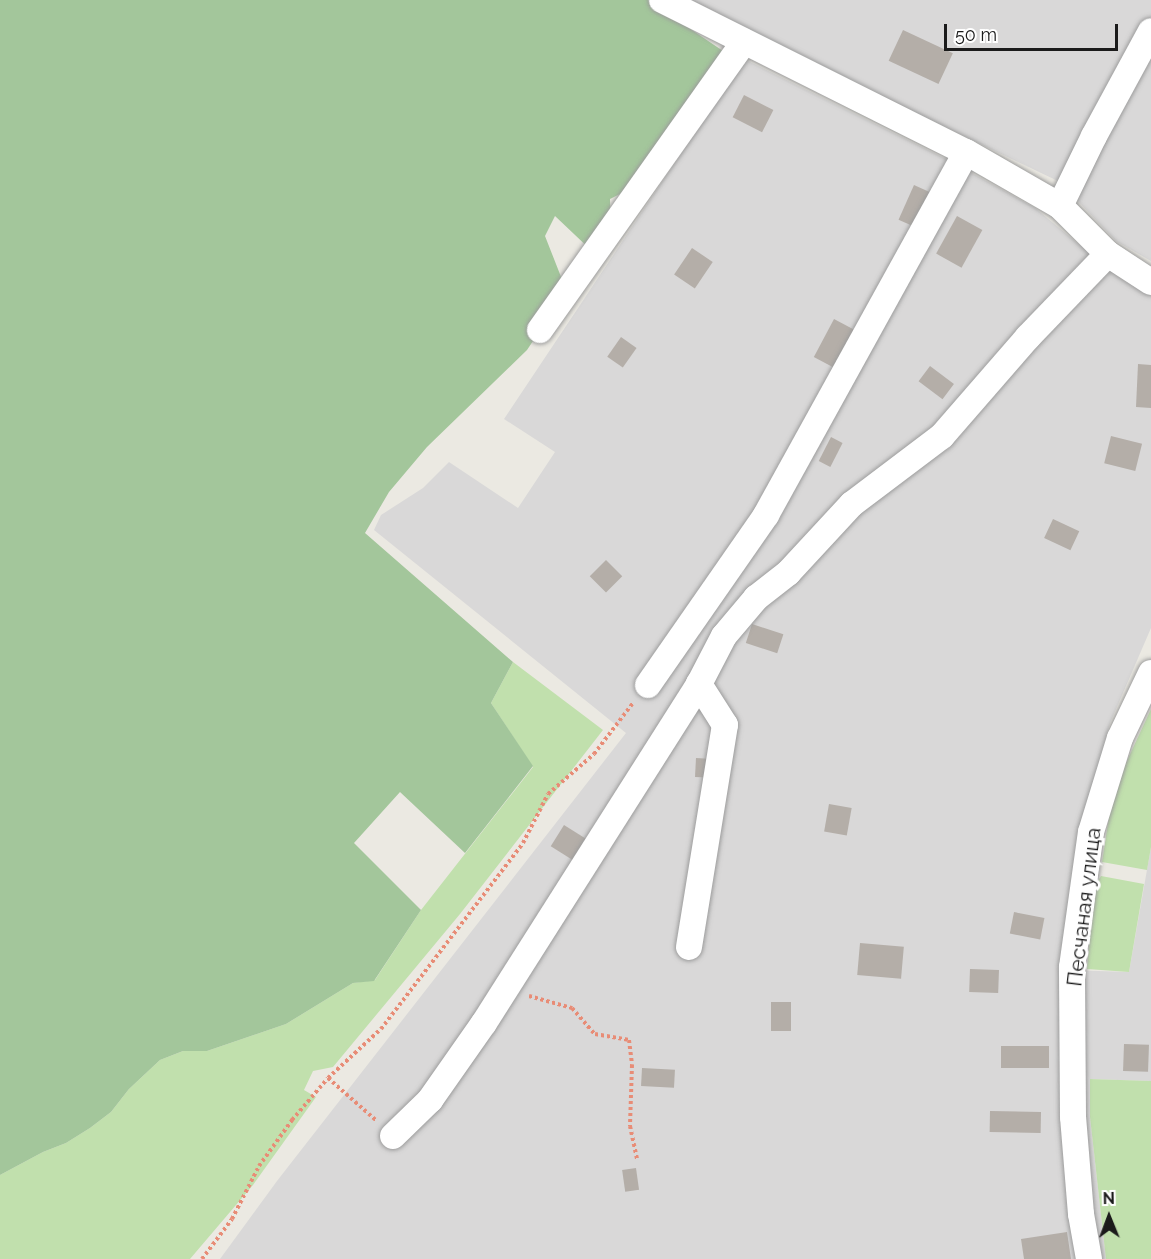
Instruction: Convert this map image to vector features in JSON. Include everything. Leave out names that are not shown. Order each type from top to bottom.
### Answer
[{"type":"street","points":[[668,3],[966,152],[1060,206],[1108,254],[1151,282]]},
{"type":"street","points":[[1060,206],[1094,136],[1151,31]]},
{"type":"street","points":[[540,330],[744,42]]},
{"type":"street","points":[[648,685],[766,515],[966,152]]},
{"type":"street","points":[[393,1136],[430,1100],[505,989],[699,684],[724,636],[756,598],[788,573],[852,504],[942,436],[1028,336],[1108,254]]},
{"type":"street","name":"Песчаная улица","points":[[1089,1259],[1081,1214],[1073,1117],[1072,967],[1091,832],[1120,738],[1151,673]]},
{"type":"street","points":[[689,947],[725,725],[699,684]]},
{"type":"path","points":[[202,1259],[232,1219],[259,1166],[292,1120],[328,1078],[381,1029],[523,843],[548,794],[594,754],[648,685]]},
{"type":"path","points":[[505,989],[572,1008],[595,1034],[629,1040],[632,1065],[630,1126],[637,1159]]},
{"type":"path","points":[[328,1078],[393,1136]]},
{"type":"shaded area","points":[[680,0],[1151,0],[1151,261],[1116,241],[1060,182]]},
{"type":"shaded area","points":[[744,59],[948,160],[1035,208],[1117,276],[1151,296],[1151,628],[1110,723],[1082,829],[1067,970],[1129,972],[1151,847],[1151,1081],[1090,1079],[1090,1117],[1106,1259],[220,1259],[277,1181],[626,733],[374,530],[381,515],[423,488],[449,462],[518,508],[555,452],[504,419]]},
{"type":"green space","points":[[0,0],[658,0],[655,5],[723,51],[638,185],[610,199],[611,232],[594,253],[555,216],[545,236],[565,287],[543,326],[527,350],[427,447],[389,492],[365,533],[513,662],[491,703],[533,766],[465,853],[400,792],[354,843],[421,910],[374,981],[353,983],[286,1024],[207,1051],[183,1051],[160,1060],[129,1089],[111,1112],[90,1128],[66,1143],[43,1152],[0,1175]]},
{"type":"green space","points":[[513,662],[603,730],[460,914],[333,1067],[313,1071],[304,1090],[316,1097],[253,1185],[190,1259],[0,1259],[0,1175],[43,1152],[66,1143],[90,1128],[111,1112],[129,1089],[160,1060],[183,1051],[207,1051],[286,1024],[353,983],[375,980],[421,910],[533,767],[491,703]]},
{"type":"green space","points":[[1151,709],[1151,847],[1147,870],[1102,862],[1113,791]]},
{"type":"green space","points":[[1101,876],[1144,884],[1129,972],[1087,969],[1094,887]]},
{"type":"green space","points":[[1090,1079],[1151,1081],[1151,1259],[1106,1259],[1090,1117]]},
{"type":"building","points":[[903,30],[953,53],[938,84],[889,61]]},
{"type":"building","points":[[744,95],[773,110],[762,132],[733,117]]},
{"type":"building","points":[[914,185],[932,193],[917,228],[899,220]]},
{"type":"building","points":[[957,216],[982,230],[962,268],[936,254]]},
{"type":"building","points":[[692,248],[713,262],[695,289],[674,275]]},
{"type":"building","points":[[834,319],[855,330],[835,368],[814,357]]},
{"type":"building","points":[[621,337],[637,348],[623,368],[607,357]]},
{"type":"building","points":[[1138,364],[1151,365],[1151,408],[1136,407]]},
{"type":"building","points":[[930,366],[954,384],[943,399],[919,381]]},
{"type":"building","points":[[1111,436],[1142,444],[1135,471],[1104,463]]},
{"type":"building","points":[[831,437],[843,443],[830,467],[819,461]]},
{"type":"building","points":[[1053,519],[1079,531],[1070,550],[1044,538]]},
{"type":"building","points":[[606,560],[622,576],[606,593],[590,576]]},
{"type":"building","points":[[752,624],[783,634],[777,653],[746,643]]},
{"type":"building","points":[[696,758],[713,759],[712,778],[695,777]]},
{"type":"building","points":[[829,804],[852,808],[847,836],[824,832]]},
{"type":"building","points":[[564,825],[590,841],[577,863],[551,846]]},
{"type":"building","points":[[1014,912],[1044,918],[1040,940],[1010,934]]},
{"type":"building","points":[[860,943],[904,947],[901,979],[857,975]]},
{"type":"building","points":[[970,969],[999,970],[998,993],[969,992]]},
{"type":"building","points":[[771,1002],[791,1002],[791,1031],[771,1031]]},
{"type":"building","points":[[1124,1044],[1149,1045],[1148,1072],[1123,1071]]},
{"type":"building","points":[[1001,1046],[1049,1046],[1049,1068],[1001,1068]]},
{"type":"building","points":[[642,1068],[675,1070],[674,1088],[641,1086]]},
{"type":"building","points":[[990,1111],[1041,1112],[1041,1133],[990,1132]]},
{"type":"building","points":[[636,1168],[639,1190],[625,1192],[622,1170]]},
{"type":"building","points":[[1067,1232],[1071,1259],[1024,1259],[1021,1239]]}]
